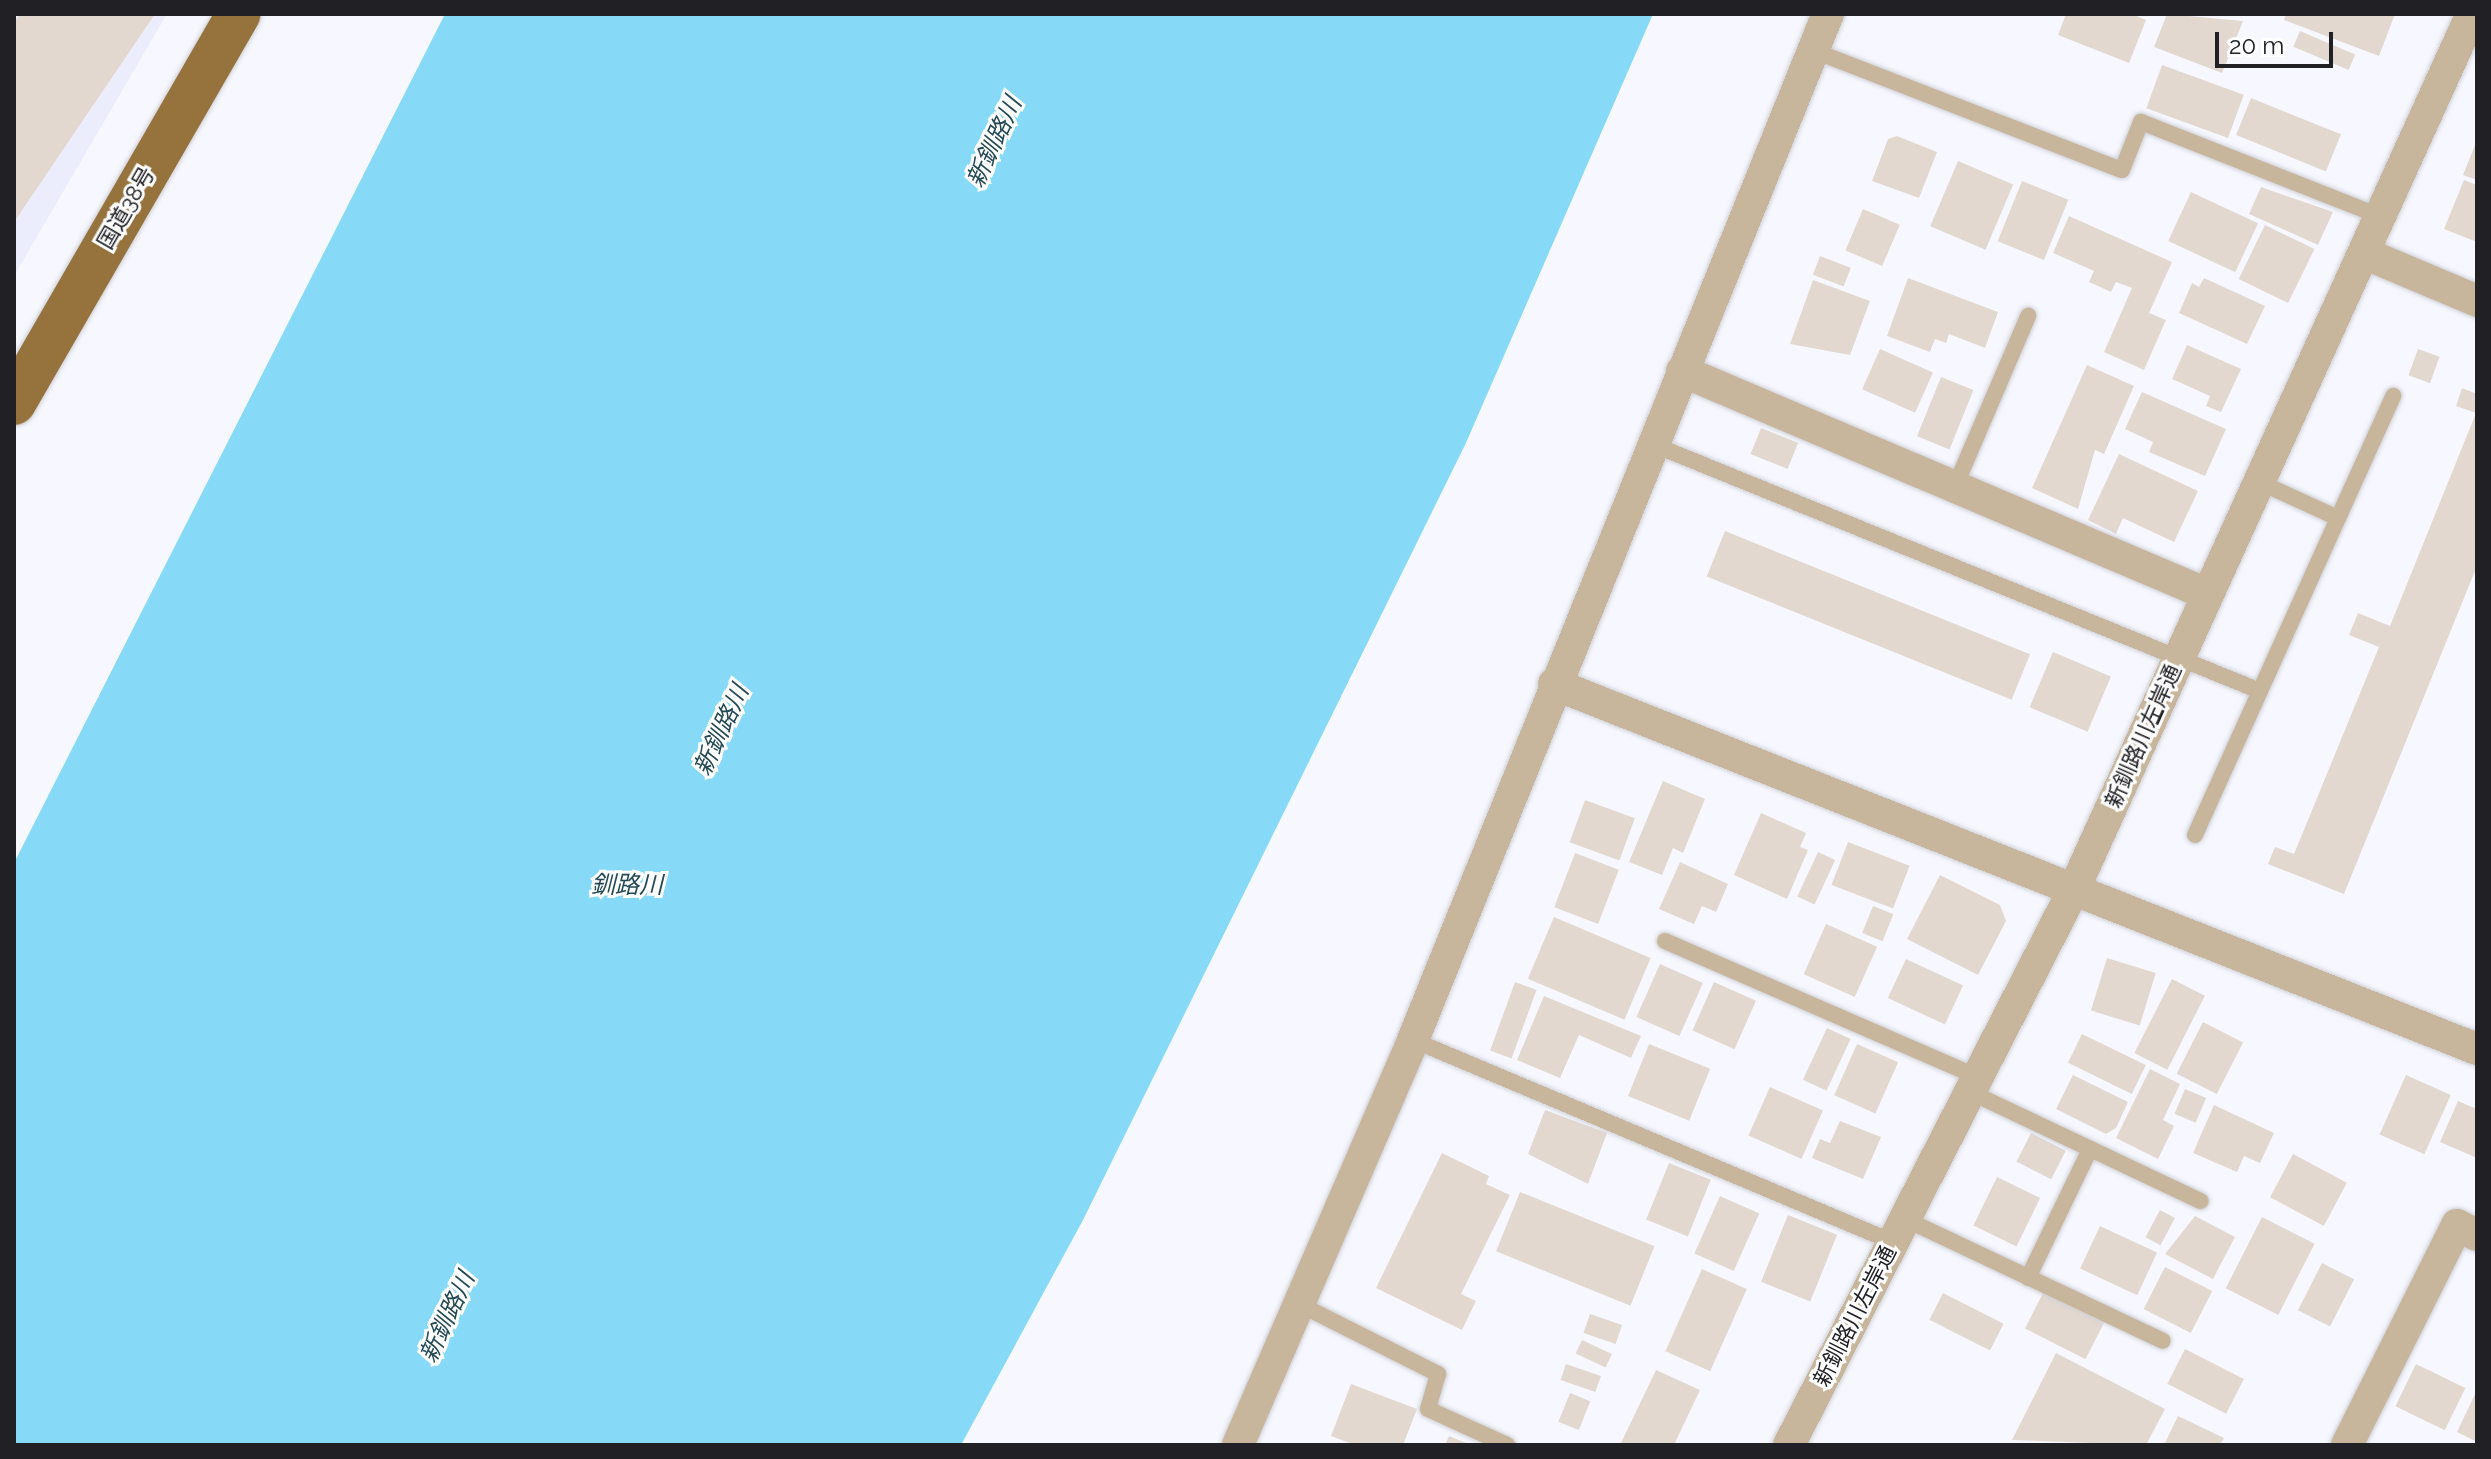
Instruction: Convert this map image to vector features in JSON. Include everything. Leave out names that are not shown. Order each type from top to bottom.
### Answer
[{"type":"highway","name":"国道38号","points":[[14,403],[239,14]]},
{"type":"street","points":[[1238,1445],[1413,1040],[1554,684],[1828,14]]},
{"type":"street","name":"新釧路川左岸通","points":[[1789,1445],[2075,887],[2257,481],[2383,218],[2472,14]]},
{"type":"street","points":[[2366,254],[2477,301]]},
{"type":"street","points":[[1682,371],[1957,482],[2207,594]]},
{"type":"street","points":[[1554,684],[2075,887],[2477,1049]]},
{"type":"street","points":[[2347,1445],[2457,1225],[2477,1235]]},
{"type":"lane","points":[[1812,50],[2122,170],[2141,122],[2383,218]]},
{"type":"lane","points":[[1957,482],[2028,316]]},
{"type":"lane","points":[[2195,835],[2393,396]]},
{"type":"lane","points":[[1652,444],[2180,655],[2260,691]]},
{"type":"lane","points":[[2257,481],[2338,518]]},
{"type":"lane","points":[[1665,941],[1974,1085],[2090,1149],[2201,1201]]},
{"type":"lane","points":[[1413,1040],[1899,1231],[2028,1278],[2163,1341]]},
{"type":"lane","points":[[2028,1278],[2090,1149]]},
{"type":"lane","points":[[1299,1304],[1438,1374],[1428,1409],[1507,1445]]},
{"type":"shaded area","points":[[14,14],[167,14],[14,276]]},
{"type":"water","name":"釧路川","points":[[445,14],[1653,14],[1465,445],[1083,1220],[961,1445],[14,1445],[14,863]]},
{"type":"building","points":[[20,14],[155,14],[14,222],[14,23]]},
{"type":"building","points":[[2066,14],[2132,14],[2146,20],[2129,63],[2058,35]]},
{"type":"building","points":[[2167,14],[2243,21],[2222,73],[2154,47]]},
{"type":"building","points":[[2286,14],[2395,14],[2379,56],[2284,20]]},
{"type":"building","points":[[2300,31],[2355,54],[2349,70],[2293,47]]},
{"type":"building","points":[[2162,65],[2244,95],[2228,138],[2146,108]]},
{"type":"building","points":[[2251,98],[2341,134],[2326,171],[2236,135]]},
{"type":"building","points":[[1897,136],[1937,152],[1919,198],[1872,181],[1888,139]]},
{"type":"building","points":[[2477,140],[2477,180],[2463,175]]},
{"type":"building","points":[[1958,161],[2013,184],[1985,250],[1930,226]]},
{"type":"building","points":[[2464,180],[2477,185],[2477,242],[2444,229]]},
{"type":"building","points":[[2022,181],[2068,200],[2044,260],[1998,241]]},
{"type":"building","points":[[2261,187],[2333,212],[2318,245],[2249,214]]},
{"type":"building","points":[[2191,192],[2258,223],[2235,272],[2168,241]]},
{"type":"building","points":[[1863,209],[1900,225],[1882,266],[1845,250]]},
{"type":"building","points":[[2069,216],[2172,262],[2149,313],[2166,320],[2144,370],[2104,352],[2132,288],[2116,282],[2111,292],[2089,282],[2094,271],[2053,253]]},
{"type":"building","points":[[2265,225],[2314,249],[2288,303],[2239,279]]},
{"type":"building","points":[[1820,256],[1851,268],[1844,286],[1813,275]]},
{"type":"building","points":[[1908,278],[1998,312],[1985,348],[1949,334],[1946,343],[1935,339],[1930,352],[1887,336]]},
{"type":"building","points":[[2204,278],[2265,306],[2247,344],[2179,313],[2192,283],[2199,287]]},
{"type":"building","points":[[1813,280],[1870,301],[1850,355],[1790,344]]},
{"type":"building","points":[[2187,345],[2241,369],[2221,412],[2206,406],[2210,396],[2172,379]]},
{"type":"building","points":[[1880,349],[1933,373],[1915,413],[1862,389]]},
{"type":"building","points":[[2418,349],[2440,357],[2430,383],[2408,375]]},
{"type":"building","points":[[2087,365],[2134,386],[2104,454],[2095,450],[2078,509],[2032,488]]},
{"type":"building","points":[[1941,377],[1973,390],[1949,449],[1917,436]]},
{"type":"building","points":[[2462,388],[2477,394],[2477,566],[2344,894],[2268,864],[2275,847],[2294,854],[2379,647],[2349,635],[2358,613],[2390,626],[2476,413],[2456,406]]},
{"type":"building","points":[[2142,392],[2226,429],[2205,476],[2149,452],[2153,442],[2125,429]]},
{"type":"building","points":[[1761,428],[1798,443],[1788,469],[1751,454]]},
{"type":"building","points":[[2119,454],[2198,491],[2174,542],[2123,518],[2116,534],[2088,520]]},
{"type":"building","points":[[1725,531],[2030,654],[2012,700],[1707,576]]},
{"type":"building","points":[[2053,652],[2111,677],[2088,732],[2030,707]]},
{"type":"building","points":[[1663,781],[1705,799],[1683,853],[1673,848],[1662,875],[1629,862]]},
{"type":"building","points":[[1585,800],[1635,818],[1619,860],[1570,842]]},
{"type":"building","points":[[1761,813],[1806,833],[1800,847],[1808,850],[1787,899],[1734,875]]},
{"type":"building","points":[[1848,842],[1910,866],[1893,909],[1832,885]]},
{"type":"building","points":[[1818,852],[1835,860],[1815,904],[1797,896]]},
{"type":"building","points":[[1575,853],[1619,870],[1598,924],[1554,907]]},
{"type":"building","points":[[1680,862],[1728,884],[1716,912],[1702,906],[1694,924],[1659,909]]},
{"type":"building","points":[[1940,875],[2000,905],[2006,921],[1978,975],[1907,939]]},
{"type":"building","points":[[1873,906],[1893,914],[1883,941],[1862,933]]},
{"type":"building","points":[[1554,917],[1651,958],[1624,1020],[1528,979]]},
{"type":"building","points":[[1826,924],[1877,947],[1855,997],[1804,974]]},
{"type":"building","points":[[2107,958],[2156,973],[2140,1026],[2091,1011]]},
{"type":"building","points":[[1906,959],[1963,986],[1945,1025],[1888,998]]},
{"type":"building","points":[[1660,964],[1703,983],[1679,1036],[1636,1017]]},
{"type":"building","points":[[2172,979],[2205,996],[2167,1070],[2134,1053]]},
{"type":"building","points":[[1515,982],[1537,990],[1512,1058],[1490,1051]]},
{"type":"building","points":[[1714,982],[1756,1001],[1734,1049],[1692,1030]]},
{"type":"building","points":[[1544,996],[1641,1036],[1631,1058],[1579,1035],[1560,1078],[1517,1060]]},
{"type":"building","points":[[2203,1022],[2243,1042],[2217,1094],[2177,1074]]},
{"type":"building","points":[[1827,1028],[1851,1039],[1826,1091],[1803,1080]]},
{"type":"building","points":[[2082,1034],[2146,1065],[2132,1094],[2068,1063]]},
{"type":"building","points":[[1649,1044],[1710,1069],[1689,1121],[1628,1096]]},
{"type":"building","points":[[1857,1044],[1898,1062],[1875,1113],[1834,1095]]},
{"type":"building","points":[[2150,1069],[2180,1084],[2163,1120],[2174,1126],[2158,1159],[2116,1138]]},
{"type":"building","points":[[2073,1075],[2128,1102],[2116,1128],[2106,1134],[2056,1109]]},
{"type":"building","points":[[2406,1075],[2451,1095],[2424,1154],[2380,1134]]},
{"type":"building","points":[[1770,1087],[1823,1111],[1801,1159],[1748,1135]]},
{"type":"building","points":[[2185,1089],[2206,1098],[2196,1123],[2174,1114]]},
{"type":"building","points":[[2458,1101],[2477,1109],[2477,1158],[2440,1142]]},
{"type":"building","points":[[2214,1105],[2274,1133],[2260,1163],[2244,1156],[2237,1172],[2193,1153]]},
{"type":"building","points":[[1545,1110],[1607,1133],[1588,1184],[1528,1154]]},
{"type":"building","points":[[1840,1121],[1881,1137],[1863,1179],[1812,1158],[1820,1139],[1830,1143]]},
{"type":"building","points":[[2031,1133],[2066,1151],[2051,1179],[2016,1162]]},
{"type":"building","points":[[1442,1153],[1489,1176],[1486,1184],[1510,1195],[1461,1294],[1476,1301],[1462,1330],[1376,1288]]},
{"type":"building","points":[[2293,1154],[2347,1183],[2324,1226],[2270,1197]]},
{"type":"building","points":[[1669,1163],[1711,1180],[1688,1236],[1646,1220]]},
{"type":"building","points":[[1997,1177],[2040,1198],[2016,1247],[1973,1226]]},
{"type":"building","points":[[1520,1192],[1654,1246],[1630,1306],[1496,1251]]},
{"type":"building","points":[[1720,1196],[1759,1213],[1734,1271],[1694,1254]]},
{"type":"building","points":[[2160,1210],[2175,1218],[2160,1245],[2145,1237]]},
{"type":"building","points":[[1788,1215],[1837,1235],[1810,1302],[1761,1282]]},
{"type":"building","points":[[2195,1216],[2235,1237],[2213,1279],[2165,1254]]},
{"type":"building","points":[[2262,1217],[2315,1244],[2278,1315],[2226,1288]]},
{"type":"building","points":[[2100,1226],[2157,1253],[2137,1295],[2080,1269]]},
{"type":"building","points":[[2322,1263],[2354,1279],[2330,1327],[2298,1310]]},
{"type":"building","points":[[2165,1267],[2212,1291],[2191,1333],[2144,1309]]},
{"type":"building","points":[[1702,1269],[1747,1289],[1710,1371],[1665,1351]]},
{"type":"building","points":[[2044,1291],[2105,1322],[2086,1359],[2025,1328]]},
{"type":"building","points":[[1943,1293],[2004,1324],[1990,1351],[1929,1320]]},
{"type":"building","points":[[1590,1314],[1622,1325],[1616,1344],[1583,1333]]},
{"type":"building","points":[[1582,1340],[1612,1354],[1606,1368],[1576,1354]]},
{"type":"building","points":[[2185,1349],[2244,1379],[2226,1414],[2167,1384]]},
{"type":"building","points":[[2056,1353],[2165,1409],[2146,1445],[2012,1440]]},
{"type":"building","points":[[1566,1364],[1601,1376],[1595,1392],[1560,1380]]},
{"type":"building","points":[[2416,1364],[2465,1388],[2445,1430],[2395,1406]]},
{"type":"building","points":[[1656,1370],[1700,1390],[1674,1445],[1620,1445]]},
{"type":"building","points":[[1351,1384],[1417,1409],[1403,1445],[1355,1445],[1331,1436]]},
{"type":"building","points":[[2477,1390],[2477,1442],[2457,1432]]},
{"type":"building","points":[[1570,1393],[1590,1401],[1579,1430],[1558,1422]]},
{"type":"building","points":[[2178,1416],[2224,1438],[2220,1445],[2164,1445]]},
{"type":"building","points":[[1449,1436],[1471,1445],[1445,1445]]},
{"type":"water label","name":"新釧路川","points":[[994,142]]},
{"type":"water label","name":"新釧路川","points":[[721,730]]},
{"type":"water label","name":"新釧路川","points":[[447,1317]]}]
